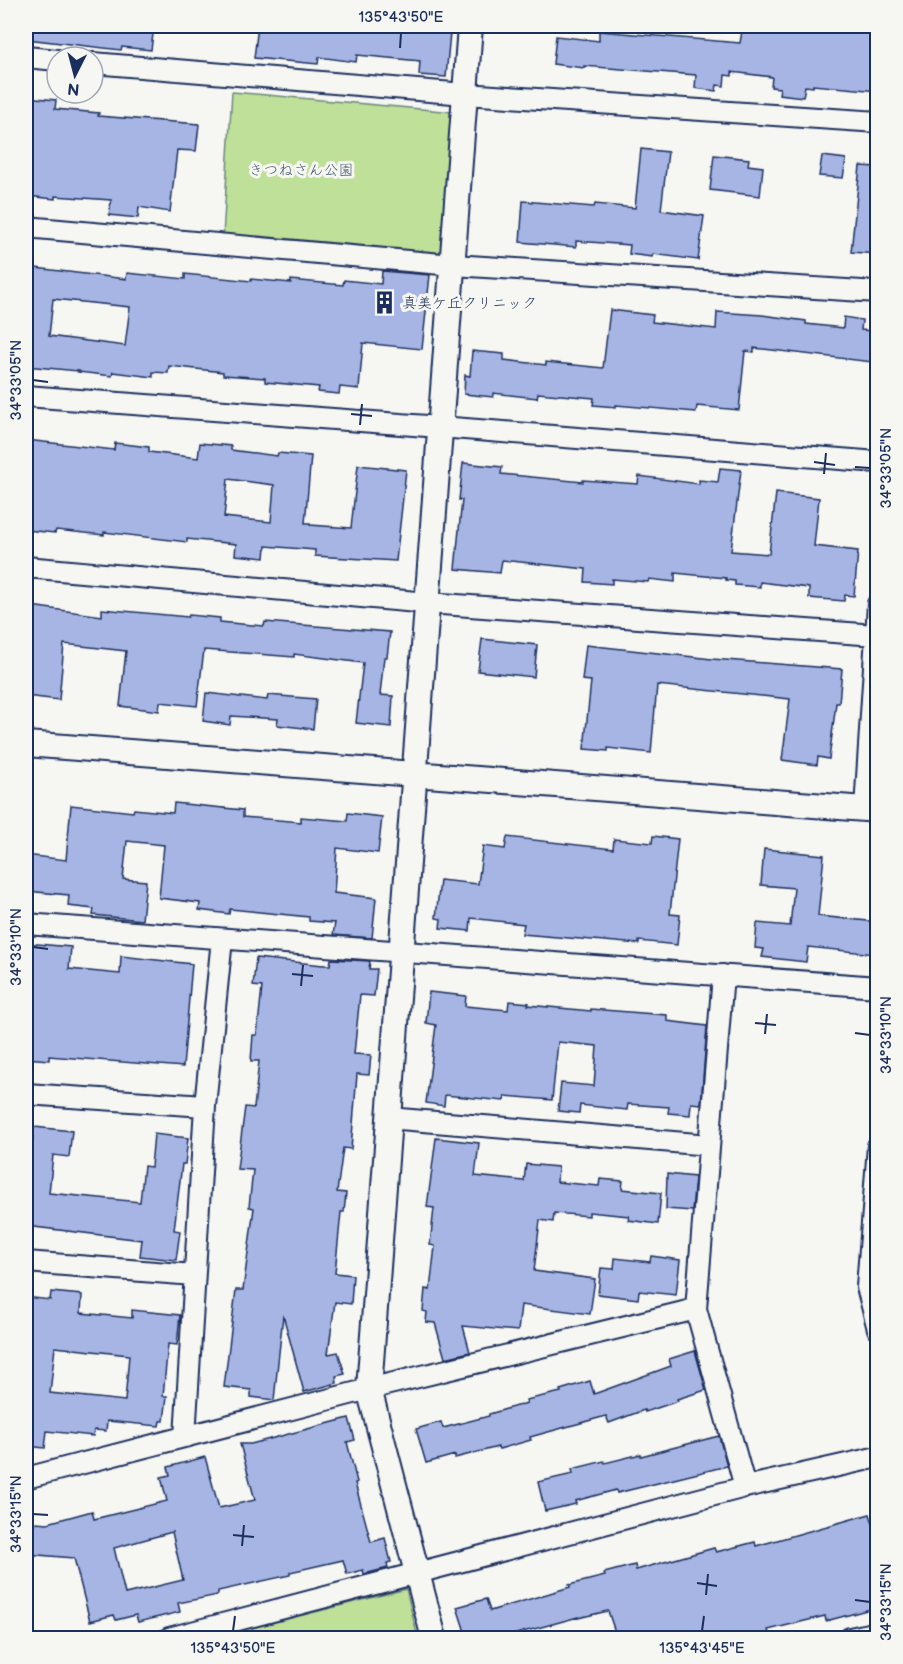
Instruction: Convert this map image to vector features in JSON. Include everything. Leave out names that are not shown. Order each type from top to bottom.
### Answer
[{"type":"street","points":[[434,1638],[369,1389],[470,26]]},
{"type":"street","points":[[26,57],[45,59]]},
{"type":"street","points":[[105,64],[465,94],[878,122]]},
{"type":"street","points":[[26,226],[453,265],[878,292]]},
{"type":"street","points":[[26,396],[878,462]]},
{"type":"street","points":[[26,567],[428,603],[876,635]]},
{"type":"street","points":[[26,744],[871,809],[878,604]]},
{"type":"street","points":[[26,924],[878,987]]},
{"type":"street","points":[[185,1437],[205,1106],[222,939]]},
{"type":"street","points":[[723,975],[696,1309],[745,1487]]},
{"type":"street","points":[[26,1094],[205,1106]]},
{"type":"street","points":[[388,1118],[709,1145]]},
{"type":"street","points":[[878,1146],[867,1287],[878,1329]]},
{"type":"street","points":[[26,1262],[194,1275]]},
{"type":"street","points":[[26,1478],[369,1389],[696,1309]]},
{"type":"street","points":[[169,1638],[745,1487],[878,1457]]},
{"type":"street","points":[[850,1638],[878,1632]]},
{"type":"green space","name":"きつねさん公園","points":[[232,92],[453,112],[443,254],[223,236]]},
{"type":"green space","points":[[406,1589],[418,1638],[212,1638]]},
{"type":"building","points":[[27,26],[154,26],[151,50],[122,47],[121,50],[105,48],[105,45],[78,45],[27,39]]},
{"type":"building","points":[[258,26],[332,26],[363,30],[364,26],[432,26],[431,31],[450,32],[446,77],[419,75],[420,61],[357,55],[356,62],[319,57],[318,64],[254,58]]},
{"type":"building","points":[[758,26],[878,26],[878,91],[813,85],[813,87],[805,86],[803,97],[779,94],[780,88],[771,87],[772,77],[732,72],[732,76],[725,75],[724,86],[717,85],[716,91],[695,88],[696,75],[553,64],[556,36],[599,41],[599,31],[740,43],[742,31],[757,33]]},
{"type":"building","points":[[26,97],[45,99],[45,105],[55,105],[55,109],[99,113],[98,116],[199,124],[196,151],[177,150],[170,212],[139,207],[138,218],[109,215],[111,200],[26,196],[32,129],[26,128]]},
{"type":"building","points":[[641,149],[668,152],[661,210],[704,216],[698,260],[653,254],[652,257],[629,254],[630,245],[576,241],[576,247],[520,242],[523,201],[635,208]]},
{"type":"building","points":[[714,155],[749,159],[748,165],[763,167],[760,196],[710,190]]},
{"type":"building","points":[[822,156],[846,159],[843,178],[819,176]]},
{"type":"building","points":[[860,166],[878,167],[878,254],[851,252]]},
{"type":"building","points":[[27,267],[126,279],[127,273],[185,279],[185,274],[251,281],[251,279],[291,283],[291,280],[343,285],[344,280],[381,284],[382,271],[430,275],[422,349],[363,343],[359,389],[340,387],[339,394],[318,392],[319,387],[265,382],[265,378],[223,375],[223,372],[169,366],[168,373],[153,372],[153,377],[113,372],[112,376],[26,366],[30,302],[26,301]],"holes":[[[53,299],[130,307],[125,346],[49,336]]]},
{"type":"building","points":[[610,310],[653,315],[652,322],[716,329],[717,312],[762,315],[806,321],[806,324],[843,328],[844,317],[862,320],[861,330],[875,331],[872,362],[754,348],[754,352],[745,351],[739,410],[697,406],[696,412],[616,405],[616,407],[593,405],[594,398],[538,393],[537,398],[493,393],[493,397],[464,394],[465,375],[470,376],[472,351],[504,354],[504,360],[603,368]]},
{"type":"building","points":[[26,440],[114,450],[115,443],[149,447],[149,452],[198,458],[200,443],[231,446],[231,450],[277,456],[278,453],[311,456],[305,523],[310,523],[310,525],[351,528],[358,465],[406,470],[396,561],[315,556],[315,550],[266,546],[265,558],[235,555],[236,544],[187,539],[187,542],[104,532],[104,535],[56,530],[55,533],[26,530]],"holes":[[[228,479],[274,485],[271,522],[224,517]]]},
{"type":"building","points":[[463,463],[502,467],[501,474],[583,482],[583,480],[638,484],[639,476],[699,484],[699,480],[718,482],[720,468],[741,470],[731,551],[769,554],[776,493],[819,498],[814,546],[858,551],[854,596],[845,595],[844,601],[809,598],[809,588],[760,582],[760,587],[735,585],[735,581],[726,580],[726,578],[675,573],[675,582],[612,579],[612,584],[585,582],[586,569],[502,560],[500,573],[455,569]]},
{"type":"building","points":[[31,606],[102,616],[102,609],[220,618],[220,622],[264,626],[265,622],[390,632],[387,657],[384,657],[380,695],[393,696],[391,727],[356,723],[363,663],[294,654],[294,657],[204,650],[197,706],[160,702],[159,711],[120,706],[126,651],[64,644],[59,700],[26,696],[31,640],[27,640]]},
{"type":"building","points":[[482,639],[537,645],[534,677],[478,671]]},
{"type":"building","points":[[586,645],[712,659],[842,669],[839,703],[836,703],[829,759],[818,757],[817,765],[782,760],[790,699],[657,685],[651,753],[608,748],[608,751],[584,749],[591,681],[582,680]]},
{"type":"building","points":[[206,693],[267,700],[268,695],[316,699],[313,729],[277,725],[278,719],[231,716],[230,725],[203,721]]},
{"type":"building","points":[[174,803],[243,810],[243,817],[301,822],[301,817],[347,821],[348,813],[382,817],[378,853],[337,848],[334,893],[376,898],[372,938],[333,935],[335,923],[309,921],[309,917],[230,909],[229,914],[199,910],[200,903],[159,898],[164,845],[127,841],[123,879],[146,881],[142,920],[93,915],[94,909],[68,906],[69,895],[26,891],[26,855],[66,860],[71,805],[133,812],[134,809],[173,813]]},
{"type":"building","points":[[653,836],[678,839],[670,914],[680,915],[677,945],[522,934],[524,924],[471,918],[470,931],[440,928],[441,919],[436,918],[440,880],[478,884],[483,846],[505,849],[507,837],[613,849],[614,839],[652,843]]},
{"type":"building","points":[[764,849],[824,855],[818,916],[878,922],[875,954],[808,947],[806,962],[762,957],[764,949],[755,948],[757,923],[790,926],[794,888],[761,885]]},
{"type":"building","points":[[26,943],[71,947],[69,969],[120,974],[121,956],[192,964],[183,1067],[49,1056],[49,1060],[26,1058]]},
{"type":"building","points":[[256,958],[323,965],[330,965],[331,959],[370,961],[369,969],[377,969],[374,996],[360,995],[354,1054],[371,1055],[369,1075],[357,1074],[351,1149],[343,1148],[337,1192],[346,1193],[344,1212],[341,1212],[335,1273],[353,1275],[351,1304],[335,1302],[328,1354],[338,1352],[345,1374],[336,1376],[337,1383],[304,1392],[283,1315],[274,1400],[251,1397],[251,1390],[224,1387],[236,1290],[243,1290],[254,1208],[249,1207],[253,1170],[237,1169],[245,1107],[254,1108],[259,1061],[251,1061],[253,1035],[257,1035],[262,987],[253,986]]},
{"type":"building","points":[[429,992],[466,996],[465,1006],[508,1010],[509,1001],[591,1011],[591,1009],[667,1015],[667,1021],[707,1026],[701,1104],[691,1103],[690,1115],[668,1113],[669,1107],[628,1104],[627,1110],[580,1105],[579,1113],[558,1111],[561,1083],[594,1086],[597,1046],[558,1042],[552,1100],[505,1096],[504,1101],[445,1095],[444,1106],[426,1103],[436,1025],[426,1023]]},
{"type":"building","points":[[34,1127],[72,1131],[69,1157],[53,1155],[49,1193],[140,1202],[144,1166],[151,1167],[154,1134],[188,1138],[185,1164],[182,1164],[174,1230],[180,1231],[176,1260],[140,1256],[142,1240],[26,1226],[26,1143],[32,1144]]},
{"type":"building","points":[[436,1138],[479,1143],[475,1176],[524,1181],[526,1164],[558,1167],[557,1182],[599,1186],[600,1179],[623,1181],[622,1189],[661,1193],[658,1224],[628,1220],[629,1216],[589,1212],[589,1216],[554,1213],[553,1222],[540,1220],[534,1271],[595,1279],[590,1314],[521,1305],[518,1331],[463,1326],[470,1352],[445,1358],[435,1323],[426,1322],[427,1312],[423,1311],[425,1289],[430,1290],[435,1246],[430,1245],[434,1208],[427,1207]]},
{"type":"building","points":[[667,1174],[695,1177],[692,1211],[666,1209]]},
{"type":"building","points":[[651,1256],[680,1260],[676,1295],[639,1291],[638,1299],[598,1294],[601,1268],[614,1269],[615,1258],[650,1262]]},
{"type":"building","points":[[51,1292],[82,1295],[81,1313],[132,1318],[132,1310],[180,1315],[177,1345],[168,1344],[163,1396],[167,1396],[164,1421],[160,1421],[159,1426],[107,1421],[106,1431],[94,1430],[93,1436],[47,1431],[45,1448],[26,1446],[26,1297],[50,1300]],"holes":[[[55,1347],[129,1355],[125,1401],[50,1393]]]},
{"type":"building","points":[[695,1351],[706,1390],[609,1423],[606,1416],[530,1437],[531,1440],[499,1449],[498,1447],[455,1458],[455,1455],[426,1463],[416,1429],[441,1422],[443,1428],[489,1416],[489,1414],[527,1403],[526,1400],[561,1392],[560,1390],[590,1381],[594,1394],[671,1366],[669,1359]]},
{"type":"building","points":[[349,1418],[355,1440],[347,1442],[357,1482],[355,1483],[371,1542],[385,1538],[391,1562],[387,1563],[388,1568],[364,1574],[363,1570],[347,1574],[343,1560],[290,1572],[290,1575],[218,1591],[218,1595],[178,1603],[180,1612],[138,1622],[136,1615],[116,1620],[114,1615],[90,1621],[74,1558],[26,1554],[26,1524],[48,1523],[92,1511],[94,1519],[167,1501],[161,1477],[170,1475],[168,1467],[205,1457],[219,1508],[255,1500],[240,1444],[251,1444]],"holes":[[[172,1532],[183,1580],[125,1594],[114,1548]]]},
{"type":"building","points":[[719,1436],[727,1466],[617,1493],[616,1490],[575,1501],[576,1504],[545,1511],[538,1482],[573,1474],[572,1469],[641,1454],[641,1456]]},
{"type":"building","points":[[870,1514],[878,1540],[878,1607],[826,1621],[825,1616],[768,1630],[769,1633],[753,1638],[617,1638],[608,1611],[501,1638],[467,1638],[457,1607],[486,1599],[490,1611],[635,1565],[636,1570],[714,1548],[716,1552],[755,1542],[756,1546]]},
{"type":"place","name":"真美ケ丘クリニック","points":[[384,303]]}]
